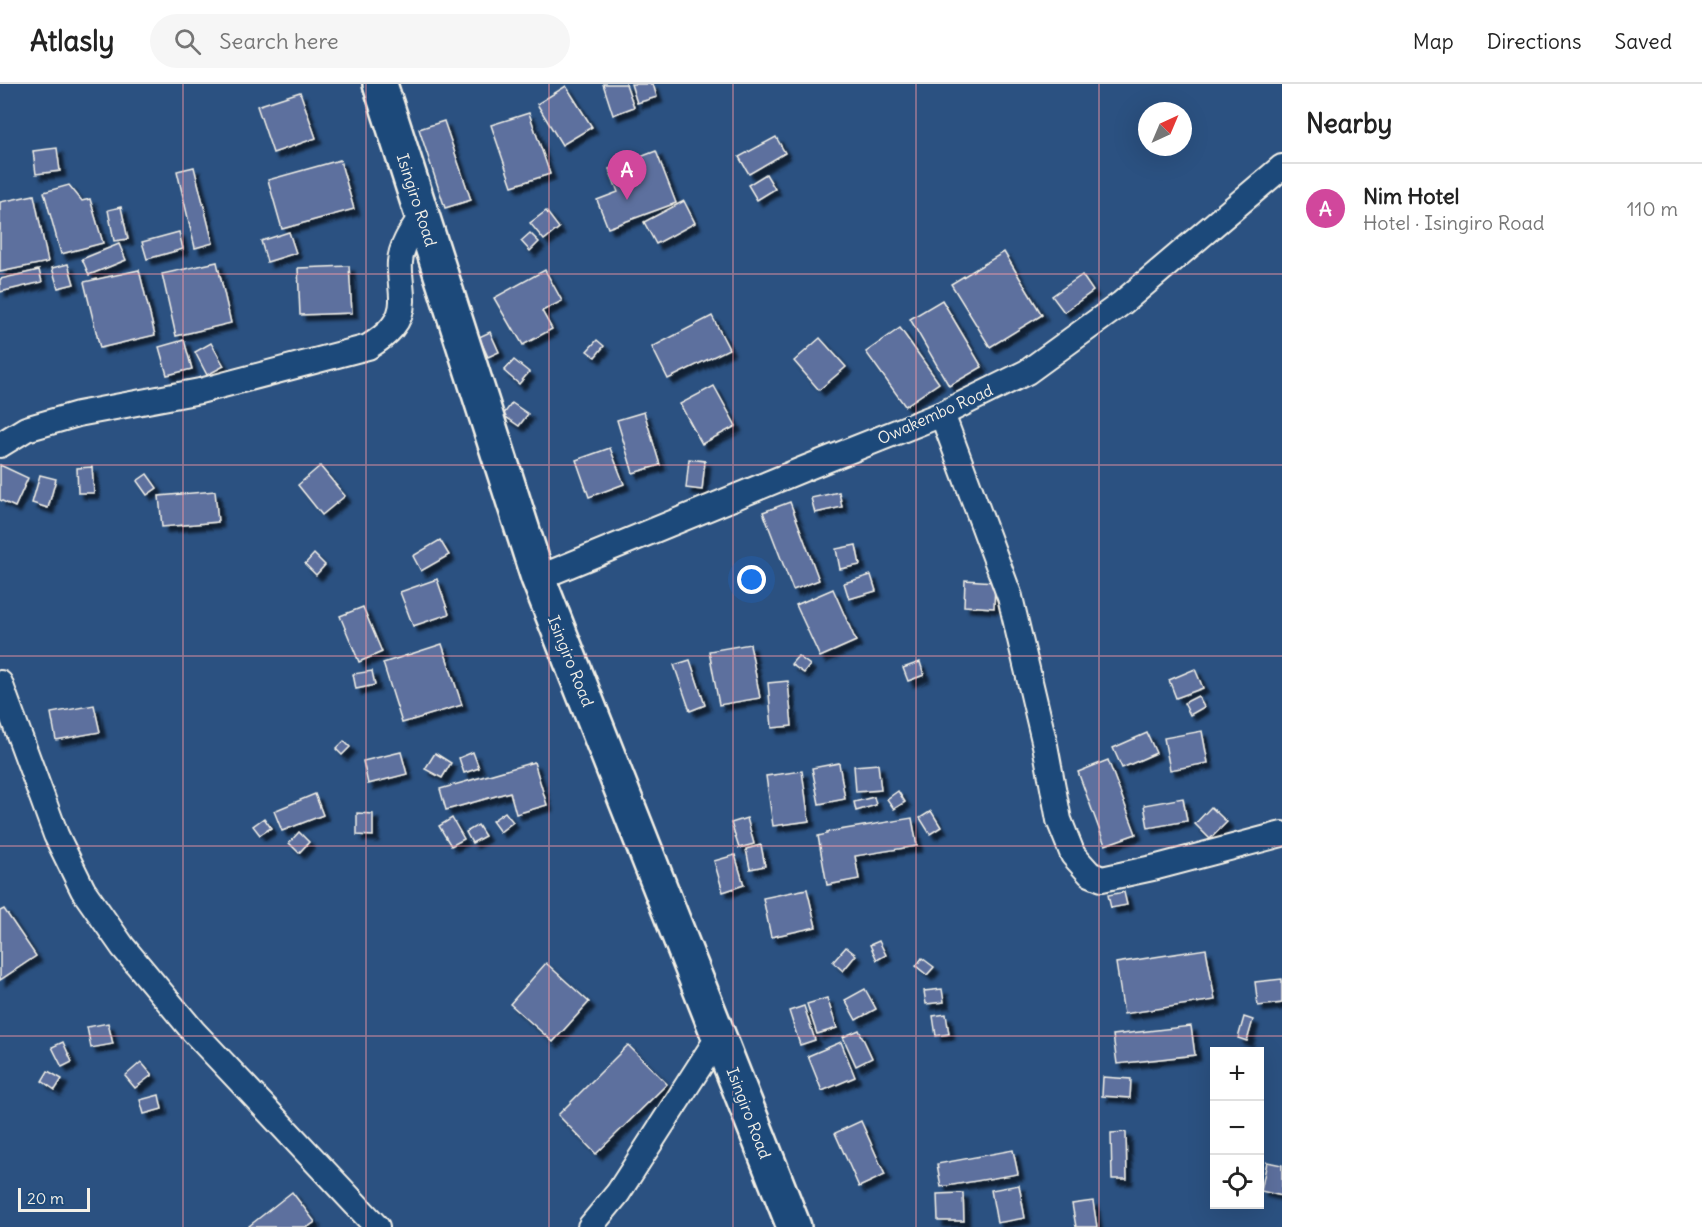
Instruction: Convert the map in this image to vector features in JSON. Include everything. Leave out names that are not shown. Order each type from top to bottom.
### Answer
[{"type":"main road","name":"Isingiro Road","points":[[380,84],[538,578],[794,1227]]},
{"type":"street","name":"Owakembo Road","points":[[538,578],[942,414],[1027,372],[1122,303],[1282,167]]},
{"type":"street","points":[[0,445],[26,429],[78,414],[200,391],[368,347],[383,338],[396,324],[402,303],[400,260],[405,242],[422,215]]},
{"type":"street","points":[[942,414],[1010,597],[1045,745],[1059,820],[1072,855],[1090,874],[1102,879],[1158,867],[1282,834]]},
{"type":"street","points":[[0,683],[56,835],[83,890],[123,947],[193,1031],[377,1227]]},
{"type":"street","points":[[590,1227],[618,1193],[719,1036]]},
{"type":"building","points":[[603,84],[626,84],[634,107],[613,115]]},
{"type":"building","points":[[631,84],[653,84],[657,97],[637,103]]},
{"type":"building","points":[[566,86],[592,127],[562,145],[537,104]]},
{"type":"building","points":[[300,92],[316,138],[273,153],[257,106]]},
{"type":"building","points":[[529,113],[550,174],[512,186],[491,125]]},
{"type":"building","points":[[444,121],[471,200],[445,208],[419,129]]},
{"type":"building","points":[[776,137],[785,153],[749,174],[739,157]]},
{"type":"building","points":[[57,148],[60,171],[36,174],[33,151]]},
{"type":"building","points":[[656,151],[676,203],[608,228],[597,200],[618,192],[609,169]]},
{"type":"building","points":[[340,160],[354,209],[282,229],[268,180]]},
{"type":"building","points":[[194,167],[213,243],[195,248],[177,171]]},
{"type":"building","points":[[766,174],[775,189],[757,200],[748,185]]},
{"type":"building","points":[[69,185],[82,201],[90,199],[103,243],[61,254],[44,192]]},
{"type":"building","points":[[34,195],[48,262],[0,272],[0,202]]},
{"type":"building","points":[[684,201],[695,223],[656,244],[644,222]]},
{"type":"building","points":[[121,207],[128,239],[114,241],[108,210]]},
{"type":"building","points":[[546,211],[559,228],[544,240],[530,223]]},
{"type":"building","points":[[179,232],[183,249],[147,259],[142,242]]},
{"type":"building","points":[[289,232],[296,253],[267,262],[261,241]]},
{"type":"building","points":[[530,233],[539,242],[530,251],[521,241]]},
{"type":"building","points":[[119,244],[126,260],[89,275],[82,259]]},
{"type":"building","points":[[1004,252],[1042,315],[990,347],[951,284]]},
{"type":"building","points":[[217,262],[231,323],[176,336],[162,274]]},
{"type":"building","points":[[68,264],[74,284],[58,288],[52,268]]},
{"type":"building","points":[[349,266],[352,313],[300,315],[298,268]]},
{"type":"building","points":[[39,270],[42,282],[0,292],[0,279]]},
{"type":"building","points":[[139,270],[155,335],[100,348],[84,282]]},
{"type":"building","points":[[545,270],[562,301],[542,311],[552,329],[523,345],[494,298]]},
{"type":"building","points":[[1082,275],[1093,291],[1064,312],[1052,296]]},
{"type":"building","points":[[942,300],[982,367],[949,386],[910,319]]},
{"type":"building","points":[[712,316],[729,349],[668,379],[652,347]]},
{"type":"building","points":[[900,328],[939,383],[905,406],[866,352]]},
{"type":"building","points":[[490,332],[499,352],[488,357],[479,337]]},
{"type":"building","points":[[820,338],[846,367],[819,390],[794,361]]},
{"type":"building","points":[[184,340],[192,369],[167,375],[159,347]]},
{"type":"building","points":[[597,340],[604,346],[595,357],[587,351]]},
{"type":"building","points":[[211,343],[224,366],[207,375],[195,352]]},
{"type":"building","points":[[514,360],[529,372],[519,384],[504,371]]},
{"type":"building","points":[[714,386],[736,426],[702,444],[680,404]]},
{"type":"building","points":[[512,403],[528,414],[519,426],[503,415]]},
{"type":"building","points":[[644,412],[660,465],[633,473],[617,420]]},
{"type":"building","points":[[610,448],[624,484],[589,497],[576,460]]},
{"type":"building","points":[[689,459],[705,461],[702,490],[686,488]]},
{"type":"building","points":[[0,465],[28,478],[15,507],[0,500]]},
{"type":"building","points":[[320,466],[345,496],[322,515],[298,485]]},
{"type":"building","points":[[92,467],[94,493],[78,493],[77,468]]},
{"type":"building","points":[[147,474],[157,488],[147,495],[137,481]]},
{"type":"building","points":[[40,475],[56,479],[48,508],[32,503]]},
{"type":"building","points":[[215,491],[218,522],[162,527],[159,496]]},
{"type":"building","points":[[839,492],[842,507],[815,513],[811,498]]},
{"type":"building","points":[[790,502],[819,580],[793,590],[763,512]]},
{"type":"building","points":[[440,540],[449,555],[421,571],[413,556]]},
{"type":"building","points":[[856,545],[860,565],[840,569],[836,549]]},
{"type":"building","points":[[314,554],[325,565],[316,575],[305,564]]},
{"type":"building","points":[[871,575],[876,591],[849,599],[844,583]]},
{"type":"building","points":[[437,579],[449,614],[413,626],[400,592]]},
{"type":"building","points":[[965,580],[995,582],[994,608],[964,606]]},
{"type":"building","points":[[833,589],[856,641],[820,657],[796,605]]},
{"type":"building","points":[[363,607],[382,652],[359,662],[340,616]]},
{"type":"building","points":[[442,644],[462,705],[402,723],[383,663]]},
{"type":"building","points":[[750,644],[760,698],[719,705],[709,651]]},
{"type":"building","points":[[798,656],[810,665],[804,673],[791,664]]},
{"type":"building","points":[[690,660],[705,705],[690,711],[674,665]]},
{"type":"building","points":[[920,662],[924,675],[908,681],[903,668]]},
{"type":"building","points":[[1195,669],[1203,688],[1176,698],[1169,680]]},
{"type":"building","points":[[372,671],[375,685],[356,689],[353,674]]},
{"type":"building","points":[[788,681],[792,726],[772,728],[768,683]]},
{"type":"building","points":[[1198,696],[1204,707],[1190,715],[1184,703]]},
{"type":"building","points":[[94,705],[100,732],[56,740],[51,713]]},
{"type":"building","points":[[1202,731],[1208,763],[1170,770],[1164,738]]},
{"type":"building","points":[[1147,733],[1156,753],[1122,768],[1113,748]]},
{"type":"building","points":[[344,741],[350,747],[342,755],[336,749]]},
{"type":"building","points":[[401,752],[407,774],[368,784],[363,761]]},
{"type":"building","points":[[473,752],[479,768],[464,773],[459,758]]},
{"type":"building","points":[[435,753],[451,763],[442,778],[425,769]]},
{"type":"building","points":[[1108,760],[1136,834],[1105,845],[1078,772]]},
{"type":"building","points":[[534,762],[547,805],[516,814],[510,792],[446,810],[440,789]]},
{"type":"building","points":[[839,763],[845,799],[819,804],[812,768]]},
{"type":"building","points":[[878,764],[881,790],[856,792],[854,766]]},
{"type":"building","points":[[802,771],[809,821],[773,826],[766,776]]},
{"type":"building","points":[[898,791],[905,802],[894,809],[887,799]]},
{"type":"building","points":[[315,794],[323,815],[282,831],[274,811]]},
{"type":"building","points":[[874,797],[876,805],[856,811],[854,802]]},
{"type":"building","points":[[1183,798],[1187,821],[1148,828],[1144,805]]},
{"type":"building","points":[[1211,807],[1227,822],[1210,839],[1195,824]]},
{"type":"building","points":[[931,811],[941,827],[930,834],[920,818]]},
{"type":"building","points":[[505,812],[513,822],[500,832],[492,821]]},
{"type":"building","points":[[357,813],[373,814],[373,836],[357,835]]},
{"type":"building","points":[[264,818],[271,828],[260,835],[253,826]]},
{"type":"building","points":[[452,818],[464,839],[451,846],[439,826]]},
{"type":"building","points":[[747,818],[754,844],[739,848],[731,823]]},
{"type":"building","points":[[912,818],[917,846],[855,856],[859,879],[827,885],[818,836],[827,834],[827,832]]},
{"type":"building","points":[[478,825],[485,836],[472,843],[466,832]]},
{"type":"building","points":[[299,832],[309,842],[299,853],[289,843]]},
{"type":"building","points":[[761,845],[765,866],[750,869],[746,849]]},
{"type":"building","points":[[735,855],[744,885],[723,892],[714,861]]},
{"type":"building","points":[[807,889],[816,927],[771,937],[763,898]]},
{"type":"building","points":[[1124,892],[1127,905],[1111,908],[1108,895]]},
{"type":"building","points":[[4,909],[36,956],[0,980],[0,911]]},
{"type":"building","points":[[879,941],[886,955],[877,960],[870,945]]},
{"type":"building","points":[[846,947],[856,955],[843,971],[833,962]]},
{"type":"building","points":[[1206,949],[1215,1000],[1124,1014],[1116,963]]},
{"type":"building","points":[[922,958],[934,967],[927,975],[916,966]]},
{"type":"building","points":[[546,963],[589,1002],[553,1042],[510,1004]]},
{"type":"building","points":[[1282,979],[1282,1003],[1258,1006],[1255,982]]},
{"type":"building","points":[[865,989],[876,1009],[856,1020],[845,1000]]},
{"type":"building","points":[[942,989],[944,1002],[926,1004],[924,991]]},
{"type":"building","points":[[827,998],[837,1028],[817,1034],[807,1004]]},
{"type":"building","points":[[804,1006],[815,1040],[800,1045],[789,1011]]},
{"type":"building","points":[[946,1014],[949,1034],[936,1036],[933,1016]]},
{"type":"building","points":[[1244,1017],[1253,1020],[1247,1041],[1238,1038]]},
{"type":"building","points":[[108,1023],[113,1044],[91,1048],[87,1027]]},
{"type":"building","points":[[1191,1026],[1195,1055],[1117,1064],[1113,1035]]},
{"type":"building","points":[[859,1030],[872,1058],[856,1066],[843,1037]]},
{"type":"building","points":[[63,1042],[72,1062],[62,1067],[52,1047]]},
{"type":"building","points":[[841,1042],[855,1077],[822,1091],[808,1056]]},
{"type":"building","points":[[628,1045],[667,1084],[596,1154],[558,1115]]},
{"type":"building","points":[[141,1062],[152,1075],[135,1088],[125,1076]]},
{"type":"building","points":[[48,1071],[62,1079],[55,1090],[42,1081]]},
{"type":"building","points":[[1103,1077],[1131,1079],[1130,1098],[1102,1096]]},
{"type":"building","points":[[159,1095],[162,1109],[144,1114],[140,1100]]},
{"type":"building","points":[[861,1121],[885,1175],[859,1187],[835,1133]]},
{"type":"building","points":[[1126,1132],[1127,1179],[1112,1179],[1111,1133]]},
{"type":"building","points":[[1013,1150],[1018,1174],[941,1187],[937,1164]]},
{"type":"building","points":[[1267,1162],[1282,1165],[1282,1196],[1264,1192]]},
{"type":"building","points":[[1019,1185],[1025,1218],[997,1223],[991,1190]]},
{"type":"building","points":[[292,1192],[315,1222],[308,1227],[249,1226]]},
{"type":"building","points":[[963,1193],[964,1221],[938,1221],[937,1194]]},
{"type":"building","points":[[1093,1201],[1097,1227],[1076,1227],[1072,1204]]},
{"type":"place","name":"Nim Hotel","points":[[627,200]]}]
